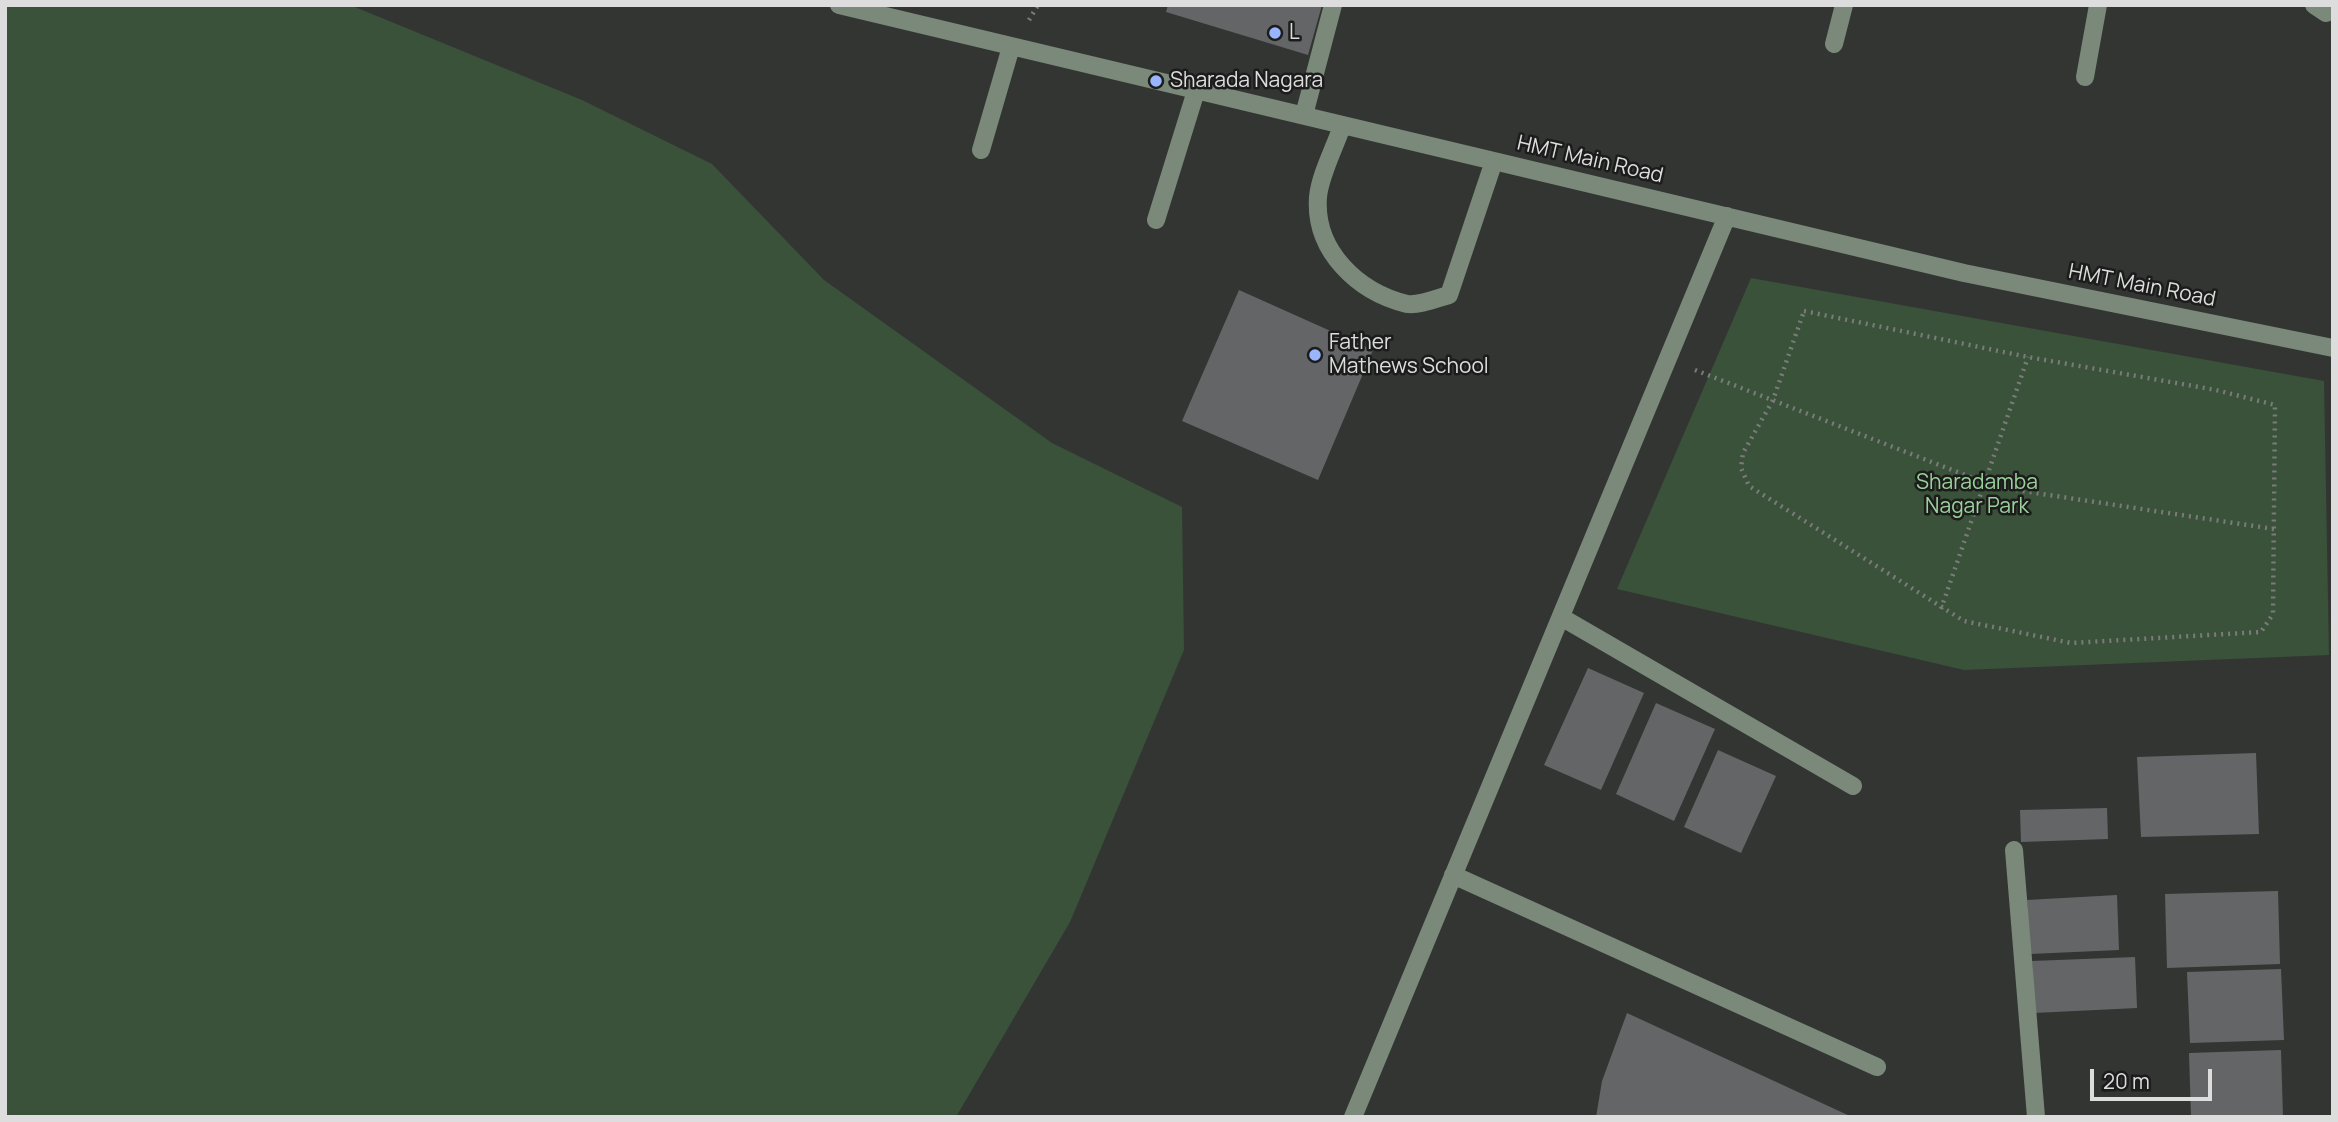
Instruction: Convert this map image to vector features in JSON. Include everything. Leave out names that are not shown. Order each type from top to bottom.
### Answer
[{"type":"street","points":[[1304,115],[1333,5]]},
{"type":"street","points":[[1834,44],[1844,5]]},
{"type":"street","points":[[2085,77],[2098,5]]},
{"type":"street","points":[[2314,5],[2326,13],[2333,10]]},
{"type":"street","name":"HMT Main Road","points":[[845,6],[1964,273],[2333,348]]},
{"type":"street","points":[[981,150],[1011,47]]},
{"type":"street","points":[[1156,220],[1196,91]]},
{"type":"street","points":[[1342,126],[1318,196],[1331,255],[1360,284],[1410,305],[1449,295],[1494,161]]},
{"type":"street","points":[[1353,1117],[1727,216]]},
{"type":"street","points":[[1561,617],[1853,786]]},
{"type":"street","points":[[2014,850],[2036,1117]]},
{"type":"street","points":[[1453,875],[1877,1067]]},
{"type":"path","points":[[1804,311],[2028,358],[2216,390],[2275,405],[2273,614],[2261,632],[2071,643],[1964,621],[1749,486],[1741,468],[1743,453],[1773,400],[1804,311]]},
{"type":"path","points":[[1941,609],[2028,358]]},
{"type":"path","points":[[1668,359],[1996,487],[2274,530]]},
{"type":"green space","points":[[5,5],[350,5],[582,100],[712,164],[824,280],[1052,443],[1182,507],[1184,650],[1070,922],[956,1117],[5,1117]]},
{"type":"green space","name":"Sharadamba Nagar Park","points":[[1751,278],[2324,381],[2329,655],[1964,670],[1617,589]]},
{"type":"building","name":"L","points":[[1168,5],[1322,5],[1308,55],[1166,12]]},
{"type":"building","points":[[1239,290],[1373,350],[1318,480],[1182,421]]},
{"type":"building","points":[[1588,668],[1644,693],[1601,790],[1544,765]]},
{"type":"building","points":[[1656,703],[1715,729],[1674,821],[1616,794]]},
{"type":"building","points":[[1718,750],[1776,776],[1741,853],[1684,827]]},
{"type":"building","points":[[2256,753],[2259,834],[2141,837],[2137,757]]},
{"type":"building","points":[[2107,808],[2108,839],[2021,842],[2020,810]]},
{"type":"building","points":[[2278,891],[2280,964],[2167,968],[2165,894]]},
{"type":"building","points":[[2117,895],[2119,950],[2030,954],[2027,900]]},
{"type":"building","points":[[2135,957],[2137,1008],[2034,1013],[2032,961]]},
{"type":"building","points":[[2281,969],[2284,1040],[2190,1043],[2187,972]]},
{"type":"building","points":[[1627,1013],[1852,1117],[1596,1117],[1602,1081]]},
{"type":"building","points":[[2281,1050],[2283,1117],[2191,1117],[2189,1053]]},
{"type":"place","name":"L","points":[[1275,33]]},
{"type":"place","name":"Sharada Nagara","points":[[1156,81]]},
{"type":"place","name":"Father Mathews School","points":[[1315,355]]}]
